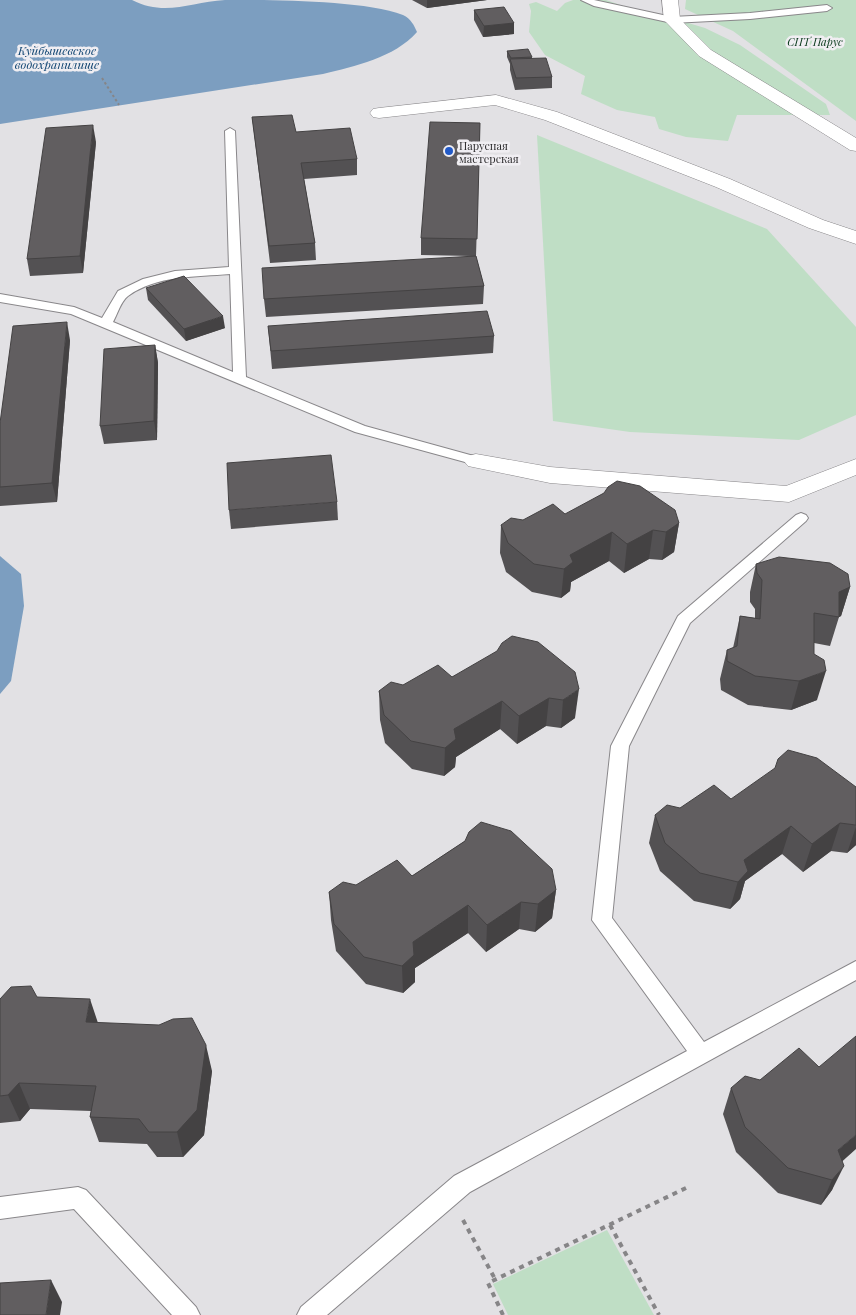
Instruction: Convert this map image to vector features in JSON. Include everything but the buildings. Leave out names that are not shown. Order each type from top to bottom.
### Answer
[{"type":"street","points":[[670,0],[672,20],[705,53],[856,146]]},
{"type":"street","points":[[379,113],[496,100],[551,116],[723,182],[816,224],[856,238]]},
{"type":"street","points":[[476,461],[550,475],[789,494],[856,466]]},
{"type":"lane","points":[[586,0],[672,20],[750,16],[828,8]]},
{"type":"lane","points":[[230,131],[240,380]]},
{"type":"lane","points":[[105,324],[122,294],[147,282],[175,275],[236,270]]},
{"type":"lane","points":[[0,298],[74,312],[360,429],[476,461]]},
{"type":"lane","points":[[701,1054],[602,920],[620,746],[684,620],[801,518]]},
{"type":"lane","points":[[309,1315],[462,1184],[856,970]]},
{"type":"lane","points":[[0,1208],[78,1198],[188,1315]]},
{"type":"path","points":[[102,78],[120,105]]},
{"type":"path","points":[[503,1315],[488,1283],[686,1188]]},
{"type":"path","points":[[450,1195],[495,1279]]},
{"type":"path","points":[[610,1225],[659,1315]]},
{"type":"green space","points":[[573,0],[606,0],[632,9],[658,14],[705,28],[740,45],[826,104],[830,115],[737,115],[728,141],[686,137],[659,129],[655,117],[617,110],[581,94],[585,76],[545,55],[529,32],[531,11],[529,4],[536,2],[557,11],[565,3]]},
{"type":"green space","name":"СНТ Парус","points":[[686,0],[856,0],[856,121],[733,31],[685,9]]},
{"type":"green space","points":[[537,135],[767,229],[856,327],[856,415],[799,440],[630,432],[553,421]]},
{"type":"green space","points":[[607,1230],[654,1315],[508,1315],[493,1284]]},
{"type":"water","name":"Куйбышевское водохранилище","points":[[0,0],[132,0],[144,5],[167,8],[225,0],[341,4],[365,6],[403,15],[412,22],[417,32],[408,41],[386,55],[323,74],[0,124]]},
{"type":"water","points":[[0,556],[21,574],[24,606],[11,681],[0,694]]},
{"type":"place","name":"Парусная мастерская","points":[[449,151]]}]
